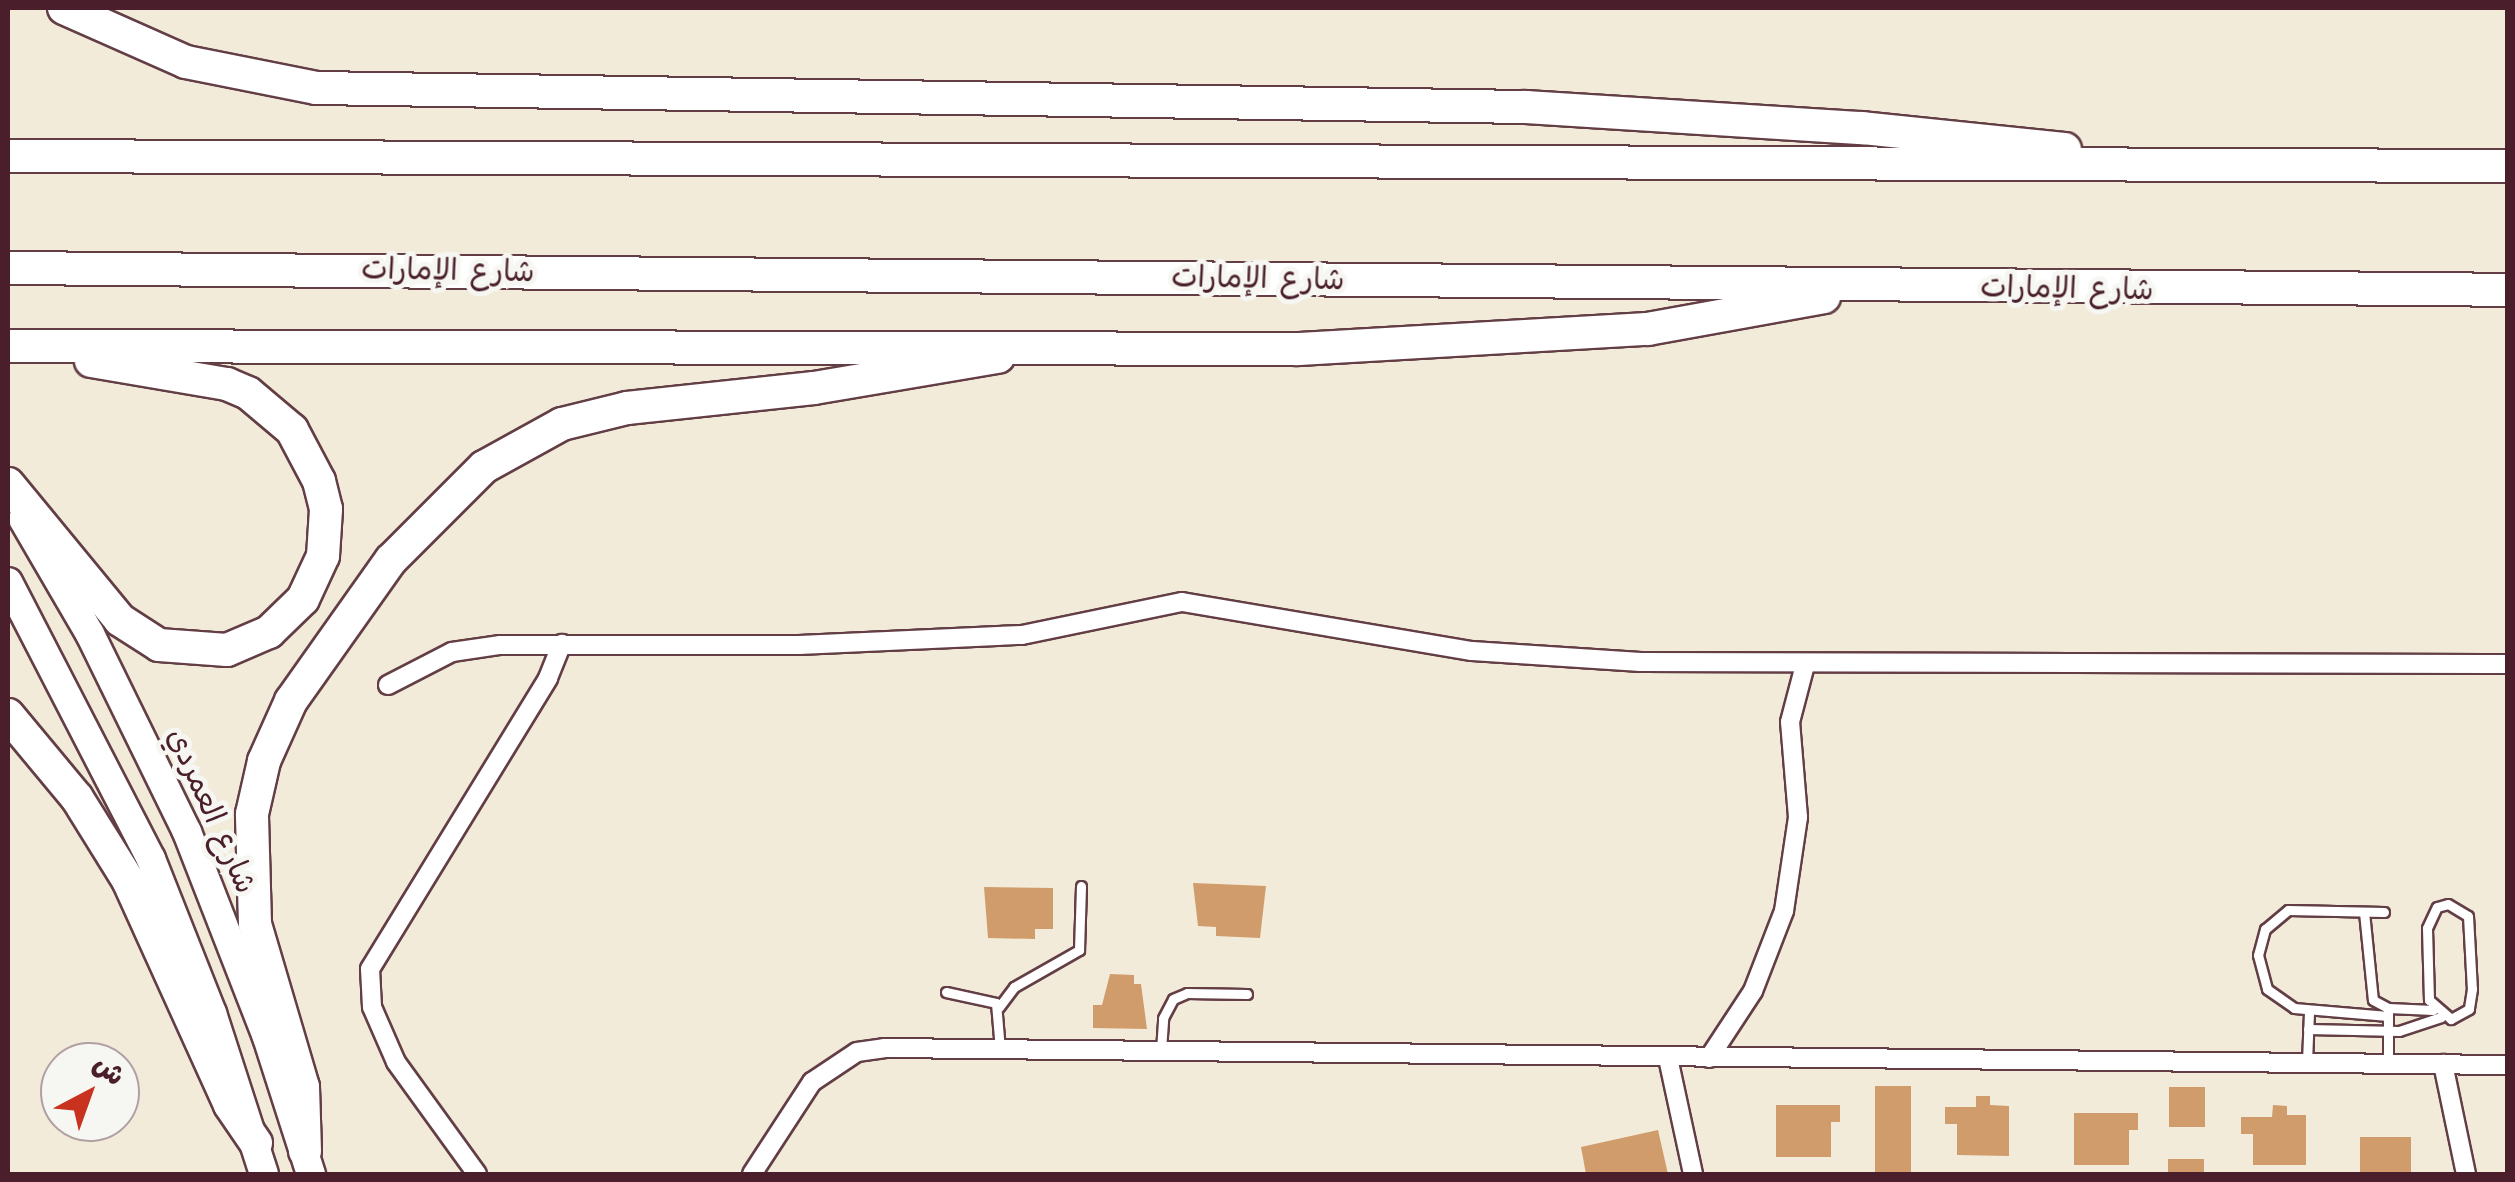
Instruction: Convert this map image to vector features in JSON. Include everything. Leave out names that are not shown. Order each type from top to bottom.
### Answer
[{"type":"highway","points":[[64,8],[186,62],[316,88],[1526,107],[1946,135],[2198,167]]},
{"type":"highway","points":[[8,156],[2508,166]]},
{"type":"highway","name":"شارع الإمارات","points":[[8,268],[2508,290]]},
{"type":"highway","points":[[8,346],[1298,349],[1648,329],[1776,310],[1859,285]]},
{"type":"highway","points":[[8,346],[193,375],[248,392],[292,430],[308,454],[326,509],[323,556],[303,599],[269,632],[227,650],[181,651],[120,620],[8,484]]},
{"type":"highway","points":[[308,1163],[302,1087],[251,897],[257,787],[308,672],[415,533],[503,454],[584,417],[940,370],[1034,346]]},
{"type":"highway","points":[[8,715],[77,798],[128,880],[230,1105],[260,1159]]},
{"type":"main road","name":"شارع العمردي","points":[[8,493],[90,634],[188,832],[308,1163]]},
{"type":"main road","points":[[8,582],[152,859],[260,1159]]},
{"type":"street","points":[[388,685],[452,652],[562,644],[799,645],[1022,635],[1182,602],[1472,650],[1806,665],[2508,664]]},
{"type":"street","points":[[477,1174],[396,1062],[372,1007],[370,969],[548,678],[562,644]]},
{"type":"street","points":[[1709,1058],[1753,991],[1784,911],[1798,817],[1790,722],[1806,665]]},
{"type":"street","points":[[752,1174],[812,1082],[832,1064],[884,1048],[2508,1065]]},
{"type":"street","points":[[1668,1058],[1693,1174]]},
{"type":"street","points":[[2443,1064],[2466,1174]]},
{"type":"lane","points":[[1000,1050],[999,1008],[1014,986],[1079,950],[1081,886]]},
{"type":"lane","points":[[2384,912],[2288,910],[2265,929],[2258,956],[2268,988],[2279,1001],[2309,1012],[2461,1016],[2472,1000],[2468,916],[2448,904],[2437,907],[2426,928],[2437,1013]]},
{"type":"lane","points":[[2364,912],[2369,992],[2388,1012],[2388,1063]]},
{"type":"lane","points":[[946,992],[992,1000],[999,1008]]},
{"type":"lane","points":[[1162,1053],[1163,1018],[1173,999],[1186,993],[1247,994]]},
{"type":"lane","points":[[2306,1062],[2309,1012]]},
{"type":"lane","points":[[2308,1029],[2388,1031],[2437,1013]]},
{"type":"building","points":[[1193,883],[1266,886],[1260,938],[1216,936],[1216,927],[1198,926]]},
{"type":"building","points":[[984,887],[1053,888],[1053,929],[1035,929],[1035,939],[988,938]]},
{"type":"building","points":[[1110,974],[1134,975],[1134,984],[1141,984],[1147,1029],[1093,1028],[1093,1005],[1102,1005]]},
{"type":"building","points":[[1875,1086],[1911,1086],[1911,1174],[1875,1174]]},
{"type":"building","points":[[2169,1087],[2205,1087],[2205,1127],[2169,1127]]},
{"type":"building","points":[[1976,1096],[1990,1096],[1990,1105],[2009,1106],[2009,1156],[1957,1155],[1957,1124],[1945,1124],[1945,1107],[1976,1107]]},
{"type":"building","points":[[1776,1105],[1840,1105],[1840,1122],[1831,1122],[1831,1157],[1776,1157]]},
{"type":"building","points":[[2273,1105],[2287,1106],[2287,1115],[2306,1115],[2306,1165],[2253,1165],[2253,1134],[2241,1134],[2241,1117],[2272,1117]]},
{"type":"building","points":[[2074,1113],[2138,1113],[2138,1130],[2129,1130],[2129,1165],[2074,1165]]},
{"type":"building","points":[[1658,1130],[1668,1174],[1586,1174],[1581,1147]]},
{"type":"building","points":[[2360,1137],[2411,1137],[2411,1174],[2360,1174]]},
{"type":"building","points":[[2168,1159],[2204,1159],[2204,1174],[2168,1174]]}]
